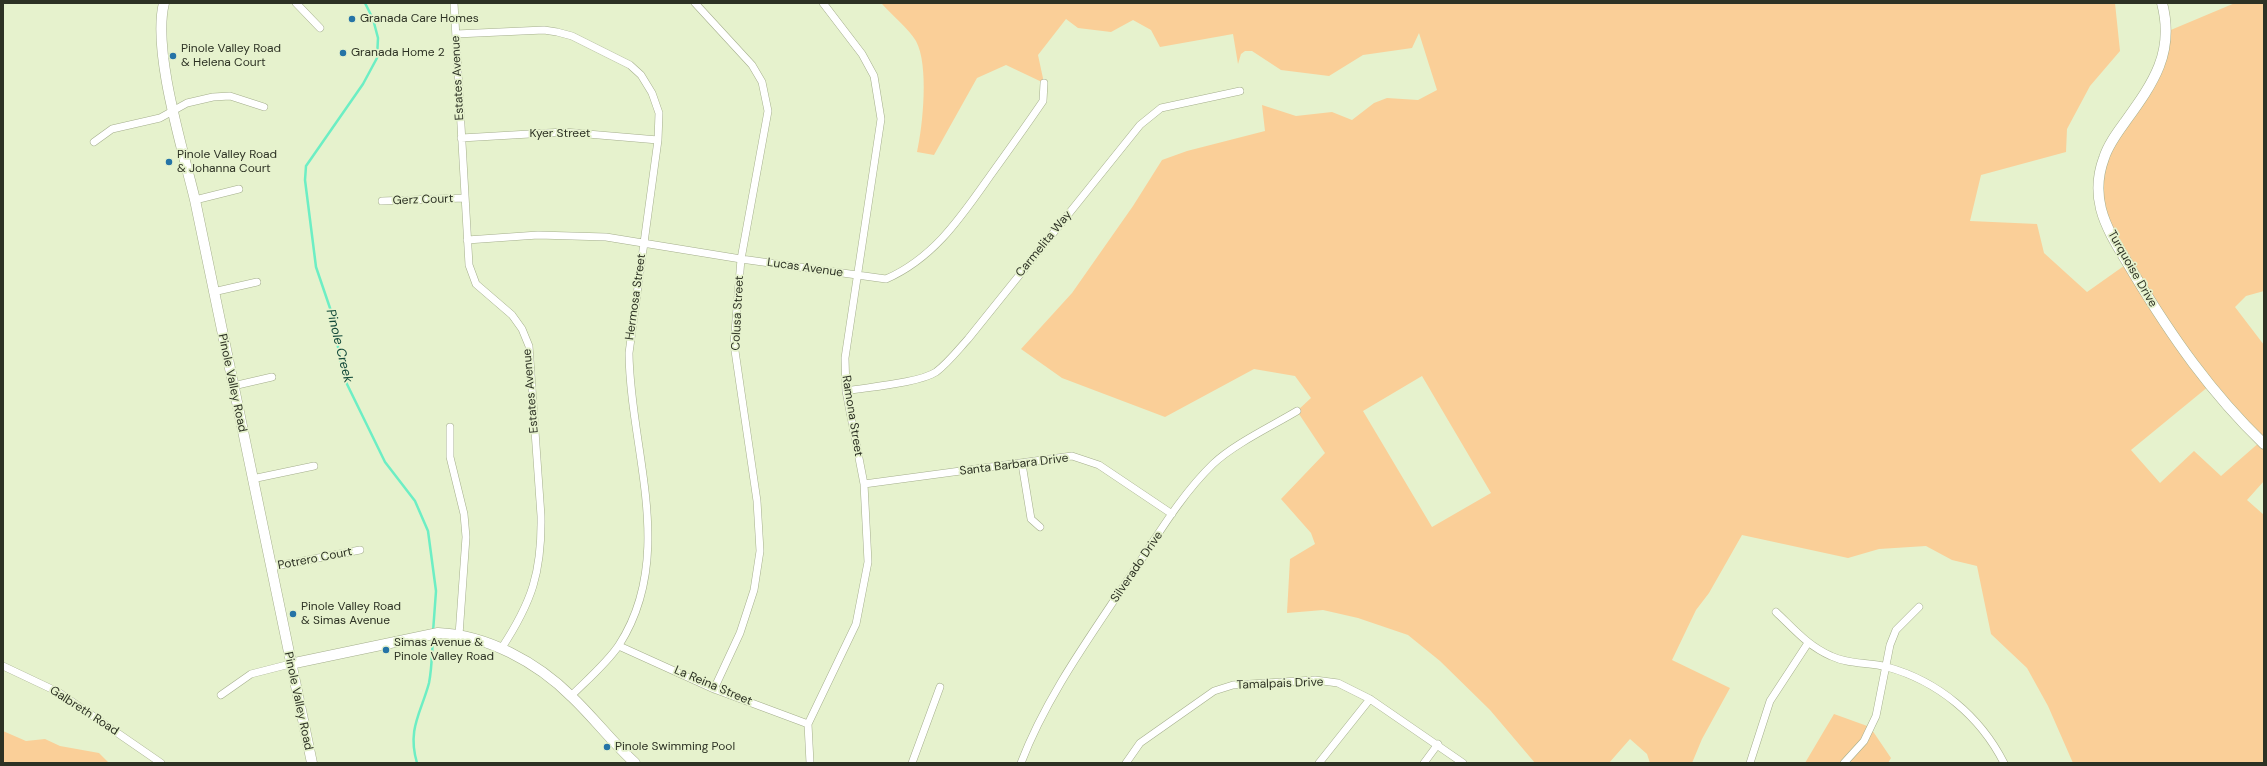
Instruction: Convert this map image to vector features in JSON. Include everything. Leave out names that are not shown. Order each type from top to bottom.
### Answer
[{"type":"street","name":"Pinole Valley Road","points":[[164,3],[162,32],[173,111],[195,200],[232,386],[312,763]]},
{"type":"street","points":[[296,3],[320,28]]},
{"type":"street","name":"Estates Avenue","points":[[454,3],[468,265],[476,284],[512,315],[522,329],[528,346],[542,544],[538,574],[530,597],[519,621],[502,649]]},
{"type":"street","name":"Colusa Street","points":[[695,3],[752,65],[762,82],[768,111],[741,259],[734,344],[757,501],[760,552],[754,590],[740,633],[714,688]]},
{"type":"street","name":"Ramona Street","points":[[810,763],[808,724],[856,624],[868,562],[864,484],[846,391],[845,358],[880,119],[874,76],[862,54],[823,3]]},
{"type":"street","name":"Turquoise Drive","points":[[2162,3],[2166,19],[2166,45],[2160,67],[2152,85],[2115,137],[2104,158],[2098,182],[2101,208],[2110,233],[2167,328],[2209,386],[2264,444]]},
{"type":"street","name":"Hermosa Street","points":[[456,34],[544,30],[572,36],[630,65],[641,75],[652,93],[659,113],[658,140],[629,354],[629,376],[647,502],[648,541],[644,582],[640,599],[619,646],[571,696]]},
{"type":"street","name":"Lucas Avenue","points":[[467,240],[538,235],[606,237],[741,259],[886,279],[905,271],[921,259],[955,226],[1043,101],[1044,83]]},
{"type":"street","name":"Carmelita Way","points":[[846,391],[921,378],[935,372],[948,361],[968,339],[1140,125],[1161,108],[1240,91]]},
{"type":"street","points":[[94,142],[112,129],[160,118],[187,103],[213,97],[230,96],[264,107]]},
{"type":"street","name":"Kyer Street","points":[[461,138],[564,132],[658,140]]},
{"type":"street","points":[[195,200],[239,189]]},
{"type":"street","name":"Gerz Court","points":[[382,201],[464,198]]},
{"type":"street","points":[[213,292],[257,282]]},
{"type":"street","points":[[232,386],[272,377]]},
{"type":"street","name":"Silverado Drive","points":[[1020,763],[1028,744],[1072,664],[1172,514],[1196,483],[1214,463],[1297,411]]},
{"type":"street","points":[[450,427],[450,457],[464,514],[466,537],[457,634]]},
{"type":"street","name":"Santa Barbara Drive","points":[[864,484],[1022,464],[1072,456],[1099,465],[1172,514]]},
{"type":"street","points":[[1022,464],[1031,519],[1040,527]]},
{"type":"street","points":[[252,479],[314,466]]},
{"type":"street","name":"Potrero Court","points":[[271,567],[360,550]]},
{"type":"street","points":[[1844,763],[1864,741],[1876,716],[1890,645],[1896,630],[1919,607]]},
{"type":"street","points":[[1776,612],[1808,643],[1831,656],[1853,664],[1886,666],[1920,678],[1945,692],[1994,743],[2004,763]]},
{"type":"street","points":[[221,695],[251,674],[416,636],[438,633],[457,634],[482,640],[502,649],[541,672],[571,696],[635,763]]},
{"type":"street","points":[[1750,763],[1770,701],[1808,643]]},
{"type":"street","name":"La Reina Street","points":[[619,646],[714,688],[808,724]]},
{"type":"street","name":"Galbreth Road","points":[[3,666],[58,692],[161,763]]},
{"type":"street","name":"Tamalpais Drive","points":[[1126,763],[1140,744],[1214,691],[1233,685],[1315,680],[1338,683],[1370,699],[1438,744],[1463,763]]},
{"type":"street","points":[[912,763],[940,687]]},
{"type":"street","points":[[1319,763],[1370,699]]},
{"type":"street","points":[[1424,763],[1438,744]]},
{"type":"shaded area","points":[[2115,3],[2120,51],[2090,86],[2067,129],[2066,152],[1981,175],[1970,221],[2037,224],[2044,253],[2087,292],[2128,263],[2101,208],[2104,158],[2152,85],[2166,32],[2235,3],[2264,3],[2264,291],[2246,296],[2235,307],[2264,345],[2264,481],[2247,500],[2264,515],[2264,763],[2073,763],[2048,706],[2027,668],[1991,634],[1977,566],[1952,560],[1926,546],[1879,549],[1848,558],[1742,535],[1709,593],[1696,610],[1672,660],[1730,688],[1702,739],[1692,763],[1650,763],[1647,754],[1630,739],[1609,763],[1535,763],[1490,710],[1440,661],[1408,635],[1358,618],[1323,610],[1287,613],[1290,559],[1315,544],[1311,533],[1281,499],[1325,453],[1297,411],[1311,398],[1295,376],[1254,369],[1165,417],[1062,378],[1021,349],[1072,293],[1133,206],[1162,160],[1187,151],[1265,131],[1262,105],[1296,116],[1332,112],[1352,120],[1374,103],[1387,98],[1418,100],[1437,90],[1419,33],[1412,48],[1363,55],[1329,76],[1281,70],[1252,51],[1245,51],[1241,54],[1238,64],[1233,34],[1160,47],[1151,30],[1133,20],[1111,32],[1078,28],[1066,19],[1038,55],[1044,83],[1006,65],[977,78],[934,155],[917,152],[924,95],[924,80],[920,52],[913,36],[882,4]],"holes":[[[1422,376],[1491,493],[1432,527],[1363,411]],[[2209,386],[2261,441],[2221,476],[2194,451],[2160,483],[2131,450]]]},
{"type":"shaded area","points":[[1834,714],[1870,727],[1891,758],[1888,763],[1805,763]]},
{"type":"shaded area","points":[[3,731],[26,741],[45,739],[60,746],[99,753],[109,763],[3,763]]},
{"type":"waterway","name":"Pinole Creek","points":[[365,3],[373,19],[378,38],[377,58],[363,84],[306,166],[305,180],[316,267],[331,311],[344,378],[385,462],[415,501],[428,531],[436,591],[433,632]]},
{"type":"waterway","name":"Pinole Creek","points":[[417,763],[414,751],[414,731],[429,683],[433,637]]},
{"type":"place","name":"Granada Care Homes","points":[[352,19]]},
{"type":"place","name":"Granada Home 2","points":[[343,53]]},
{"type":"place","name":"Pinole Valley Road & Helena Court","points":[[173,56]]},
{"type":"place","name":"Pinole Valley Road & Johanna Court","points":[[169,162]]},
{"type":"place","name":"Pinole Valley Road & Simas Avenue","points":[[293,614]]},
{"type":"place","name":"Simas Avenue & Pinole Valley Road","points":[[386,650]]},
{"type":"place","name":"Pinole Swimming Pool","points":[[607,747]]}]
